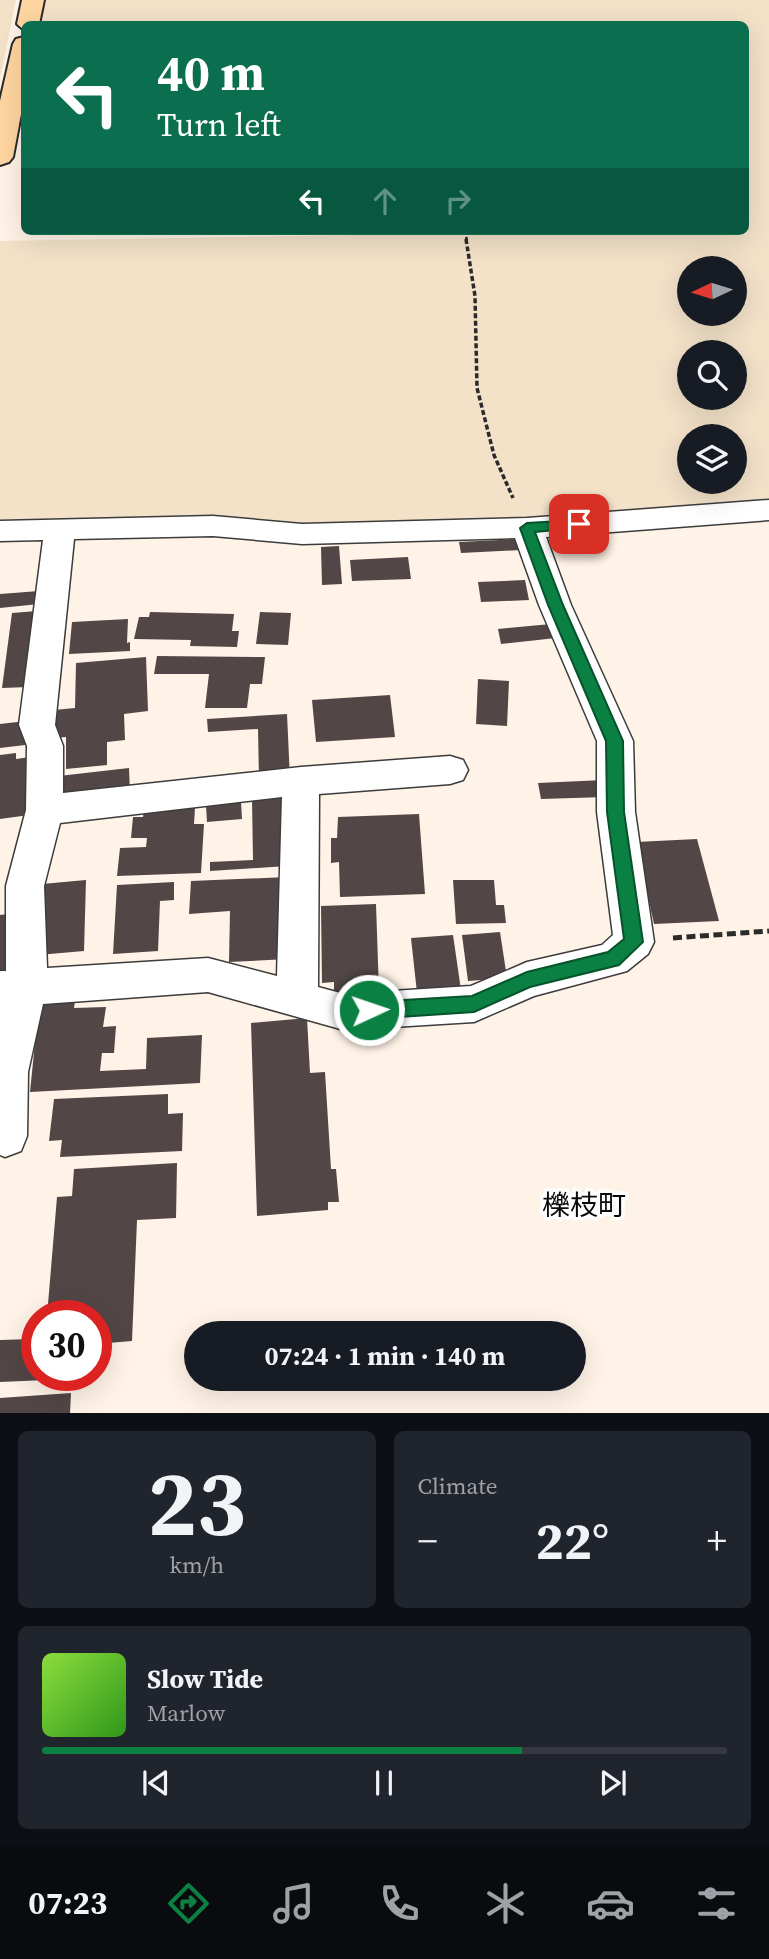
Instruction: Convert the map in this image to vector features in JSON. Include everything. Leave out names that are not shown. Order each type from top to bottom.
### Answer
[{"type":"main road","points":[[29,21],[33,0]]},
{"type":"main road","points":[[0,158],[21,58]]},
{"type":"street","points":[[0,531],[213,526],[302,534],[527,528],[769,510]]},
{"type":"street","points":[[5,1136],[13,987],[25,886],[45,810],[45,746],[37,725],[60,528]]},
{"type":"street","points":[[13,987],[208,975],[344,1012],[474,1004],[527,980],[613,959],[634,942],[616,812],[615,741],[555,605],[527,528]]},
{"type":"street","points":[[45,810],[301,781],[450,770]]},
{"type":"street","points":[[297,1001],[301,781]]},
{"type":"path","points":[[466,237],[475,296],[477,388],[485,427],[494,455],[527,528]]},
{"type":"path","points":[[634,942],[769,931]]},
{"type":"shaded area","points":[[0,0],[16,0],[0,78]]},
{"type":"shaded area","points":[[44,0],[769,0],[769,505],[369,530],[243,519],[0,525],[0,241],[353,235],[749,235],[749,21],[40,21]]},
{"type":"building","points":[[518,539],[521,550],[461,553],[459,542]]},
{"type":"building","points":[[339,546],[342,584],[322,585],[321,547]]},
{"type":"building","points":[[408,557],[411,579],[352,581],[350,560]]},
{"type":"building","points":[[525,580],[529,600],[481,602],[478,582]]},
{"type":"building","points":[[39,591],[39,604],[0,608],[0,594]]},
{"type":"building","points":[[37,611],[28,687],[2,688],[12,613]]},
{"type":"building","points":[[150,612],[234,614],[232,631],[239,631],[237,647],[190,646],[191,640],[134,639],[139,617],[149,617]]},
{"type":"building","points":[[260,612],[291,613],[288,645],[256,644]]},
{"type":"building","points":[[128,619],[127,643],[130,642],[130,651],[69,654],[72,622]]},
{"type":"building","points":[[551,624],[556,638],[501,644],[498,629]]},
{"type":"building","points":[[157,656],[265,657],[262,684],[250,684],[247,708],[205,708],[209,674],[154,674]]},
{"type":"building","points":[[146,657],[148,711],[124,714],[125,740],[107,742],[107,765],[66,769],[66,737],[53,738],[54,710],[75,708],[76,663]]},
{"type":"building","points":[[478,679],[509,681],[507,726],[476,724]]},
{"type":"building","points":[[390,695],[395,737],[316,742],[312,700]]},
{"type":"building","points":[[287,714],[290,779],[259,780],[258,729],[208,732],[207,719]]},
{"type":"building","points":[[26,721],[25,745],[0,748],[0,724]]},
{"type":"building","points":[[16,753],[16,759],[30,757],[29,815],[0,819],[0,755]]},
{"type":"building","points":[[129,768],[130,794],[60,803],[59,776]]},
{"type":"building","points":[[604,780],[606,797],[541,799],[538,783]]},
{"type":"building","points":[[284,797],[287,866],[210,871],[210,862],[253,860],[252,799]]},
{"type":"building","points":[[241,802],[242,819],[207,822],[206,806]]},
{"type":"building","points":[[195,808],[194,824],[204,824],[201,873],[117,876],[120,848],[146,847],[147,838],[131,838],[133,817],[143,817],[144,810]]},
{"type":"building","points":[[419,814],[425,894],[340,897],[339,862],[331,863],[331,838],[337,838],[338,817]]},
{"type":"building","points":[[697,839],[719,921],[654,924],[636,842]]},
{"type":"building","points":[[287,877],[288,959],[229,962],[230,911],[189,914],[191,881]]},
{"type":"building","points":[[86,880],[84,951],[38,955],[42,884]]},
{"type":"building","points":[[453,880],[494,880],[496,905],[504,905],[506,923],[456,924]]},
{"type":"building","points":[[174,882],[174,900],[160,901],[158,951],[113,954],[117,885]]},
{"type":"building","points":[[376,904],[379,992],[334,994],[334,982],[322,983],[321,906]]},
{"type":"building","points":[[8,914],[7,982],[0,983],[0,915]]},
{"type":"building","points":[[500,932],[507,978],[468,981],[462,935]]},
{"type":"building","points":[[453,935],[461,990],[417,993],[411,938]]},
{"type":"building","points":[[75,1001],[74,1008],[106,1007],[103,1027],[116,1026],[114,1053],[102,1053],[100,1071],[146,1069],[147,1038],[202,1035],[200,1083],[30,1092],[39,1003]]},
{"type":"building","points":[[307,1018],[310,1073],[325,1072],[331,1169],[336,1169],[339,1202],[328,1202],[328,1210],[257,1216],[251,1023]]},
{"type":"building","points":[[168,1094],[168,1114],[183,1113],[182,1151],[60,1157],[62,1140],[49,1141],[54,1099]]},
{"type":"building","points":[[177,1163],[176,1218],[137,1220],[132,1341],[112,1343],[112,1300],[48,1300],[57,1197],[72,1196],[74,1169]]},
{"type":"building","points":[[21,1339],[21,1381],[0,1382],[0,1340]]},
{"type":"building","points":[[71,1393],[70,1413],[0,1413],[0,1398]]},
{"type":"district","name":"櫟枝町","points":[[584,1205]]},
{"type":"route","points":[[369,1010],[474,1004],[527,980],[613,959],[634,942],[616,812],[615,741],[555,605],[527,528],[579,524]]}]
